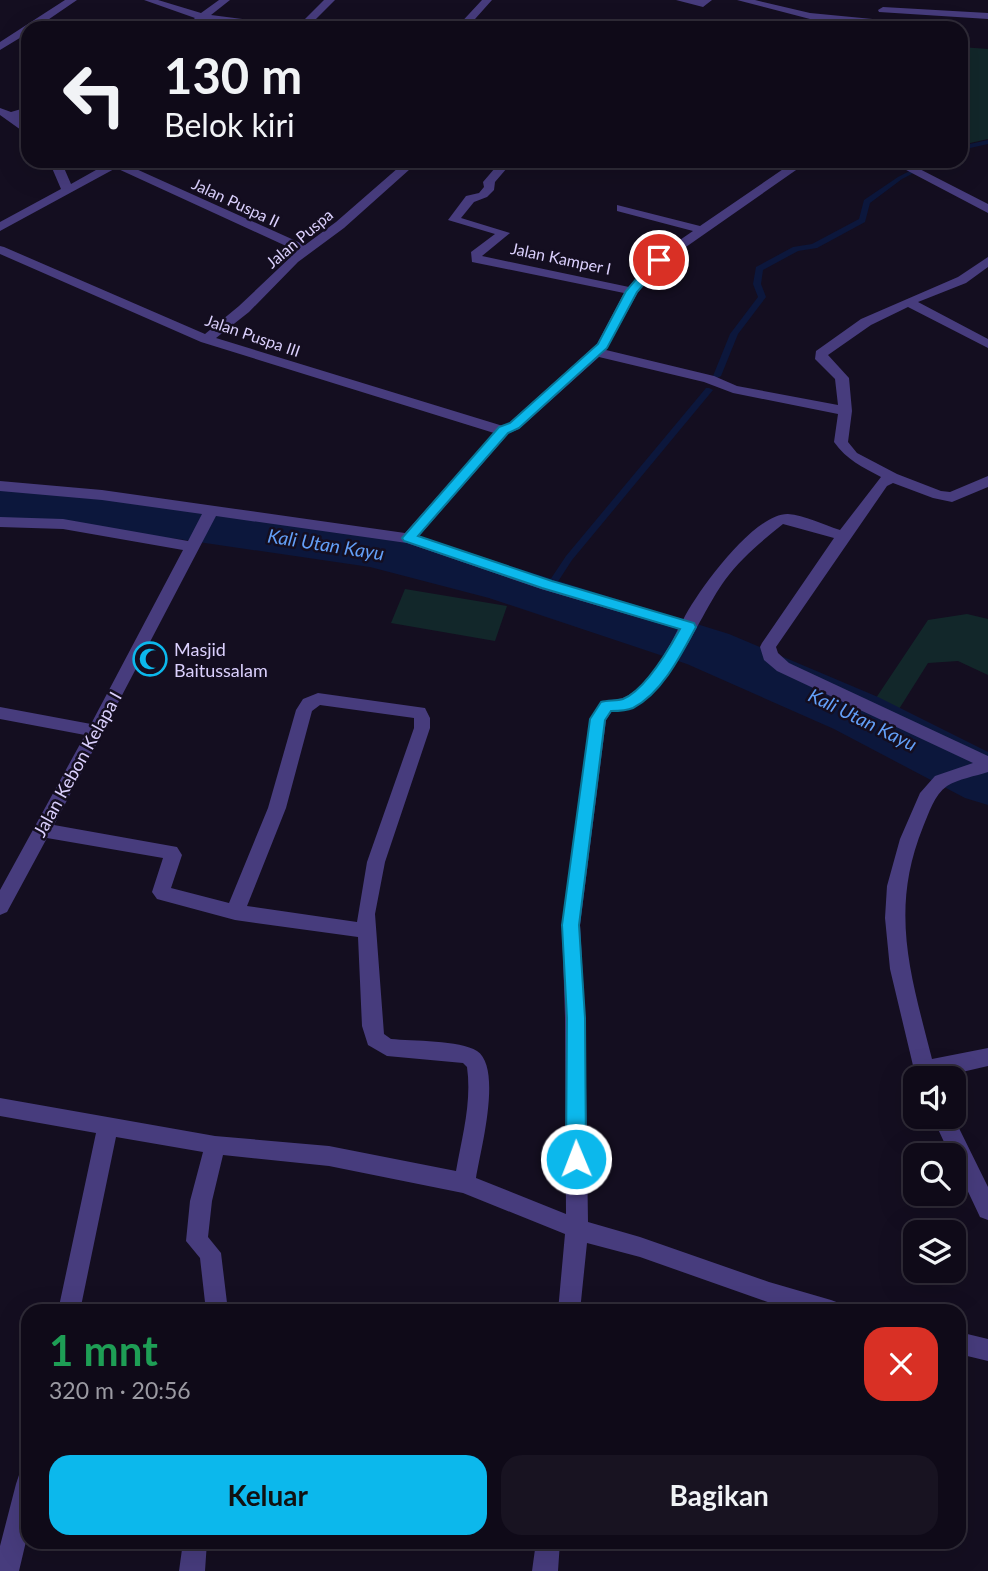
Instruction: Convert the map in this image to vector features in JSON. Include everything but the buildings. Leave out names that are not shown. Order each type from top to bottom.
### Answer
[{"type":"street","points":[[40,21],[72,0]]},
{"type":"street","points":[[149,0],[168,8],[237,21]]},
{"type":"street","points":[[196,21],[225,0]]},
{"type":"street","points":[[308,21],[330,0]]},
{"type":"street","points":[[468,21],[487,0]]},
{"type":"street","points":[[681,0],[703,4],[707,0]]},
{"type":"street","points":[[742,0],[810,16],[846,21]]},
{"type":"street","points":[[884,5],[988,16]]},
{"type":"street","points":[[0,47],[21,33]]},
{"type":"street","points":[[5,113],[21,126]]},
{"type":"street","points":[[58,168],[67,189]]},
{"type":"street","points":[[0,227],[107,168]]},
{"type":"street","name":"Jalan Puspa II","points":[[131,168],[306,250]]},
{"type":"street","name":"Jalan Puspa","points":[[206,339],[244,309],[306,250],[340,225],[405,168]]},
{"type":"street","name":"Jalan Kamper I","points":[[501,168],[489,182],[490,188],[483,195],[470,199],[454,220],[504,233],[475,255],[476,259],[632,291]]},
{"type":"street","points":[[409,538],[504,430],[514,426],[603,346],[632,291],[659,260],[793,168]]},
{"type":"street","points":[[910,168],[988,209]]},
{"type":"street","points":[[621,208],[701,230]]},
{"type":"street","name":"Jalan Puspa III","points":[[0,250],[206,339],[504,430]]},
{"type":"street","points":[[988,261],[962,280],[866,323],[821,354],[822,359],[842,378],[845,411],[841,442],[852,456],[892,477],[939,495],[952,496],[988,481]]},
{"type":"street","points":[[908,302],[988,344]]},
{"type":"street","points":[[596,352],[709,379],[733,389],[845,411]]},
{"type":"street","points":[[892,477],[882,483],[843,536],[768,648],[770,656],[783,667],[987,765]]},
{"type":"street","points":[[0,486],[209,515],[409,538],[688,629]]},
{"type":"street","name":"Jalan Kebon Kelapa I","points":[[0,907],[209,515]]},
{"type":"street","points":[[570,1304],[577,1228],[576,1018],[571,925],[598,719],[607,706],[626,704],[643,693],[674,654],[695,612],[721,574],[743,549],[779,520],[789,519],[843,536]]},
{"type":"street","points":[[0,522],[63,524],[193,543]]},
{"type":"street","points":[[235,912],[277,808],[304,710],[309,703],[318,699],[419,712],[422,728],[376,862],[366,914],[372,1026],[375,1039],[387,1047],[466,1055],[474,1059],[478,1068],[476,1107],[464,1183]]},
{"type":"street","points":[[0,713],[96,731]]},
{"type":"street","points":[[923,1066],[900,969],[894,918],[896,886],[909,839],[926,798],[941,781],[987,765]]},
{"type":"street","points":[[41,830],[171,852],[173,855],[161,892],[235,912],[369,931]]},
{"type":"street","points":[[955,1066],[988,1057]]},
{"type":"street","points":[[0,1107],[215,1145],[329,1156],[464,1183],[577,1228],[807,1304]]},
{"type":"street","points":[[70,1304],[108,1124]]},
{"type":"street","points":[[948,1129],[988,1210]]},
{"type":"street","points":[[215,1145],[201,1201],[197,1241],[211,1253],[216,1304]]},
{"type":"street","points":[[966,1345],[988,1350]]},
{"type":"street","points":[[6,1571],[21,1512]]},
{"type":"street","points":[[192,1571],[194,1549]]},
{"type":"street","points":[[545,1571],[547,1549]]},
{"type":"green space","points":[[968,48],[988,49],[988,139],[968,143]]},
{"type":"green space","points":[[405,589],[507,606],[495,641],[391,623]]},
{"type":"green space","points":[[967,614],[988,619],[988,675],[958,661],[928,663],[899,709],[876,698],[928,620]]},
{"type":"waterway","points":[[968,146],[988,142]]},
{"type":"waterway","points":[[717,376],[734,334],[762,297],[757,284],[759,269],[796,249],[814,246],[862,220],[867,202],[900,178],[920,168]]},
{"type":"waterway","points":[[545,595],[569,558],[709,390]]},
{"type":"waterway","name":"Kali Utan Kayu","points":[[0,503],[178,521],[370,549],[504,583],[708,649],[856,713],[988,781]]},
{"type":"place","name":"Masjid Baitussalam","points":[[150,659]]},
{"type":"route","points":[[576,1159],[576,1018],[571,925],[598,719],[607,706],[626,704],[643,693],[674,654],[689,627],[547,585],[409,538],[504,430],[514,426],[603,346],[632,291],[659,260]]}]
